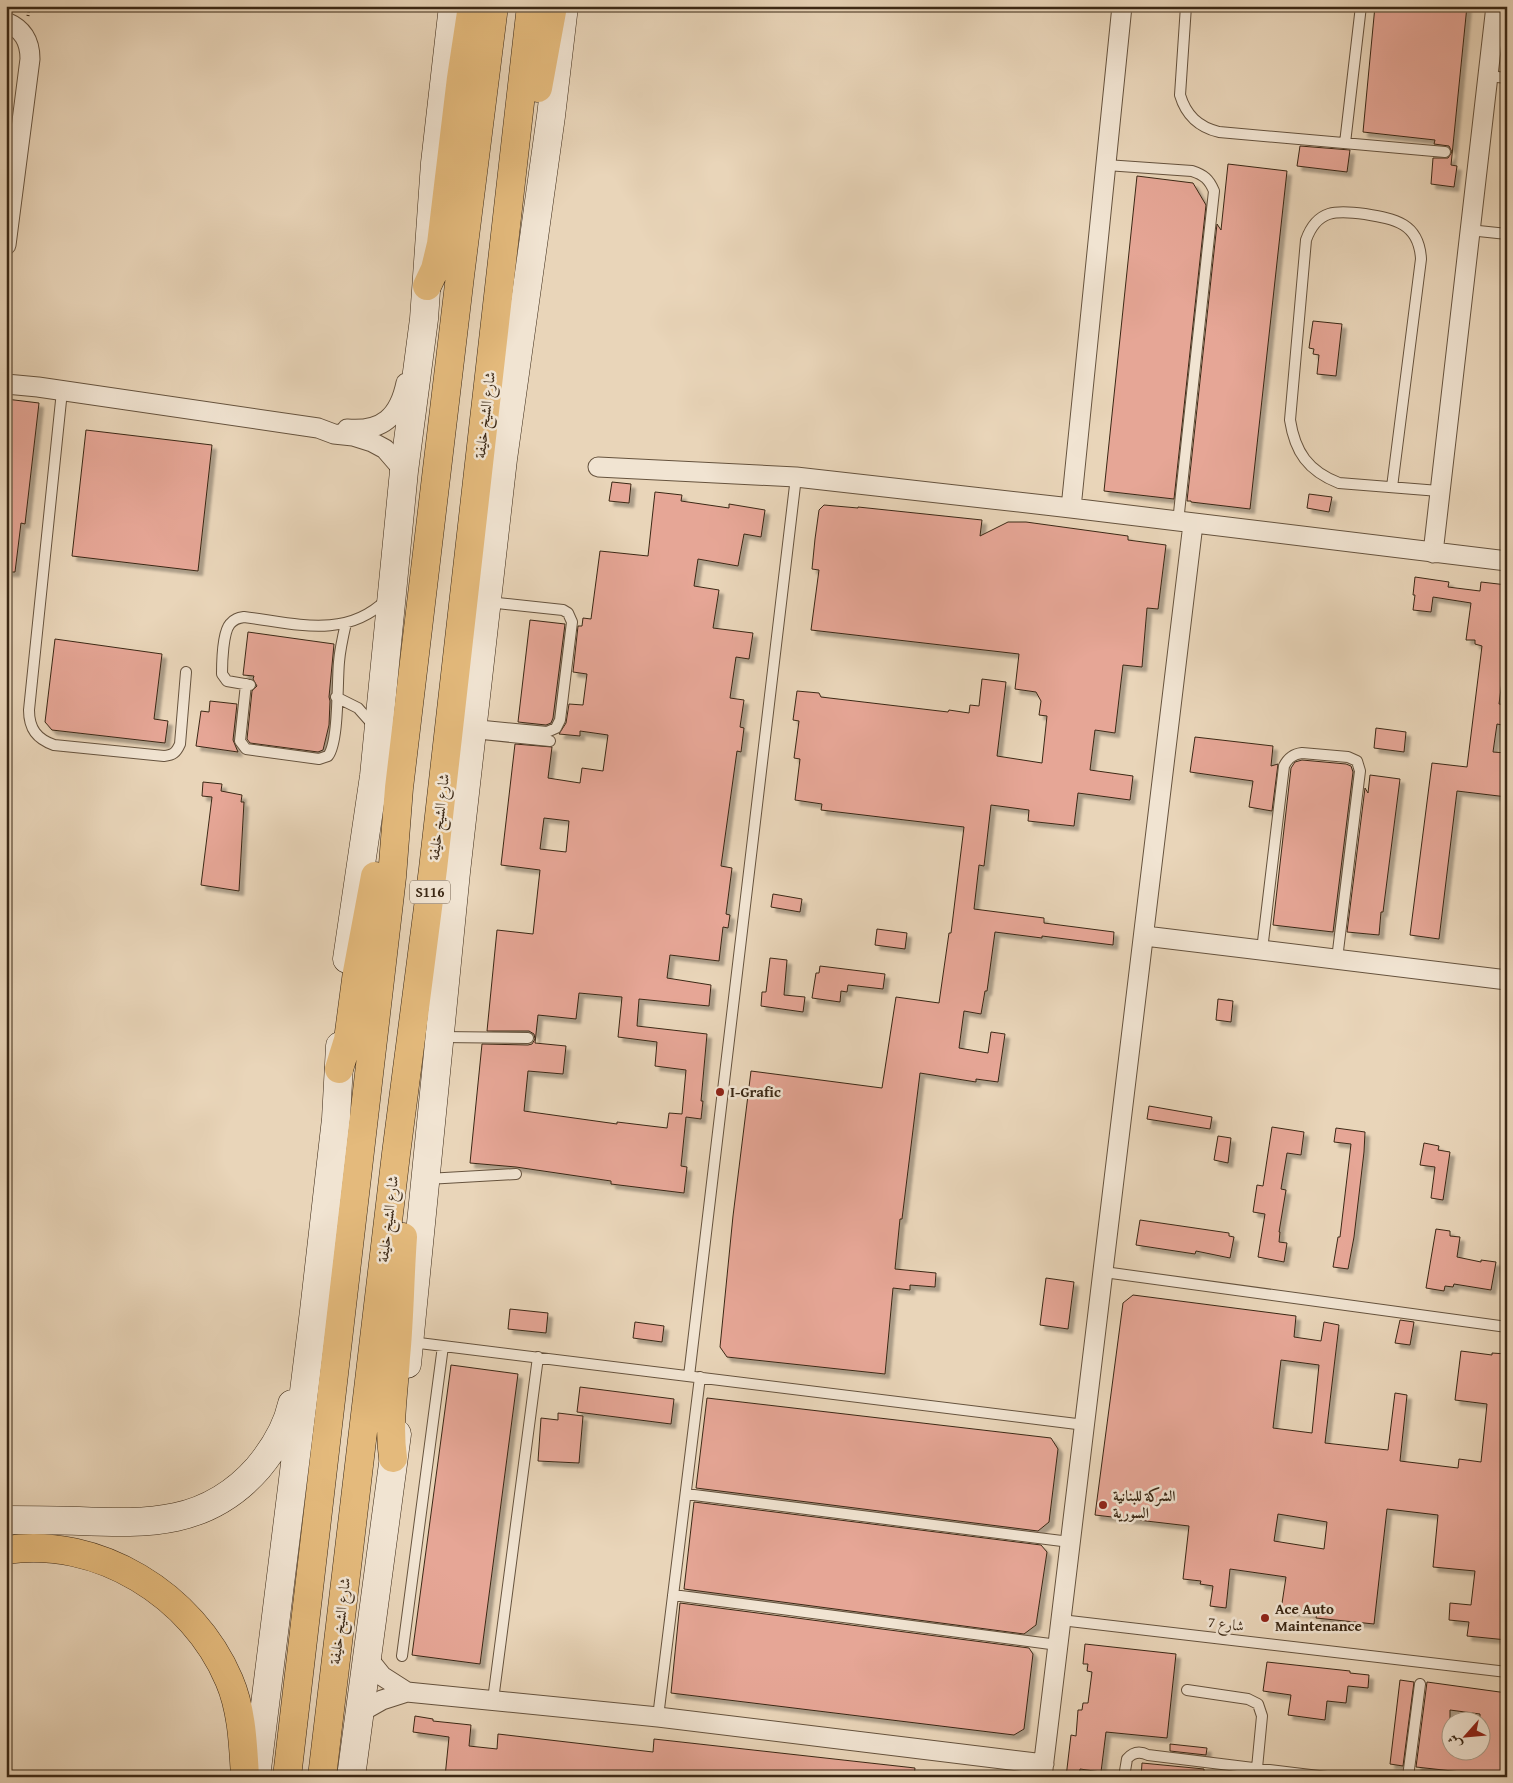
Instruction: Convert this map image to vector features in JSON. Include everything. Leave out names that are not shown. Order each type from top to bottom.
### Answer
[{"type":"main road","points":[[256,1777],[336,1120],[346,969],[374,776],[404,470],[424,319],[435,163],[452,6]]},
{"type":"main road","points":[[426,286],[435,269],[440,250],[461,78],[472,6]]},
{"type":"main road","name":"S116","points":[[287,1777],[391,887],[399,788],[494,6]]},
{"type":"main road","name":"شارع الشيخ خليفة","points":[[322,1777],[396,1154],[433,868],[531,6]]},
{"type":"main road","points":[[511,188],[521,166],[528,142],[553,6]]},
{"type":"main road","points":[[350,1777],[393,1458],[411,1342],[440,1037],[502,459],[550,125],[564,6]]},
{"type":"main road","points":[[339,1069],[348,1040],[357,972],[380,844],[399,788]]},
{"type":"main road","points":[[393,1458],[390,1436],[391,1416],[405,1222],[396,1154]]},
{"type":"main road","points":[[6,1520],[113,1523],[162,1520],[185,1516],[208,1507],[231,1493],[250,1477],[266,1459],[282,1430],[291,1407],[302,1338],[314,1311]]},
{"type":"main road","points":[[6,1550],[16,1548],[50,1549],[83,1554],[115,1565],[145,1581],[172,1602],[194,1625],[214,1652],[229,1680],[238,1712],[245,1777]]},
{"type":"street","points":[[1071,508],[1122,6]]},
{"type":"street","points":[[1433,553],[1496,6]]},
{"type":"street","points":[[6,22],[18,28],[26,36],[30,48],[30,59],[6,245]]},
{"type":"street","points":[[6,384],[318,428],[368,429],[381,424],[393,416],[403,396],[413,336],[424,319]]},
{"type":"street","points":[[318,428],[334,434],[353,436],[372,442],[384,449],[404,470]]},
{"type":"street","points":[[598,467],[796,477],[1071,508],[1507,562]]},
{"type":"street","points":[[359,1713],[382,1700],[407,1692],[658,1717],[1043,1771],[1145,936],[1186,523]]},
{"type":"street","points":[[1145,936],[1507,980]]},
{"type":"street","points":[[366,1656],[382,1676],[407,1692]]},
{"type":"lane","points":[[1186,6],[1180,94],[1189,116],[1208,129],[1219,132],[1445,152]]},
{"type":"lane","points":[[1345,143],[1361,6]]},
{"type":"lane","points":[[1488,76],[1507,78]]},
{"type":"lane","points":[[1106,165],[1192,171],[1202,174],[1210,181],[1214,191],[1186,523]]},
{"type":"lane","points":[[1392,487],[1421,259],[1420,250],[1413,233],[1399,221],[1391,218],[1339,211],[1321,218],[1314,224],[1306,240],[1290,420],[1297,448],[1315,470],[1339,483],[1440,491]]},
{"type":"lane","points":[[1469,230],[1507,234]]},
{"type":"lane","points":[[62,391],[29,710],[29,720],[32,729],[38,737],[54,745],[164,756],[171,755],[177,751],[180,744],[186,672]]},
{"type":"lane","points":[[689,1376],[796,477]]},
{"type":"lane","points":[[346,624],[339,660],[333,747],[328,756],[319,759],[246,749],[240,741],[249,685],[227,681],[222,674],[226,632],[230,624],[236,619],[244,617],[319,626],[346,624],[371,612],[392,594]]},
{"type":"lane","points":[[472,729],[547,732],[556,728],[560,720],[572,622],[568,613],[563,610],[486,602]]},
{"type":"lane","points":[[337,698],[358,708],[366,715],[378,732]]},
{"type":"lane","points":[[472,729],[550,741]]},
{"type":"lane","points":[[1262,950],[1284,766],[1291,756],[1302,753],[1348,757],[1357,761],[1360,771],[1337,959]]},
{"type":"lane","points":[[440,1037],[528,1038]]},
{"type":"lane","points":[[426,1180],[516,1174]]},
{"type":"lane","points":[[1104,1272],[1507,1327]]},
{"type":"lane","points":[[411,1342],[1085,1425]]},
{"type":"lane","points":[[402,1656],[443,1346]]},
{"type":"lane","points":[[493,1700],[538,1357]]},
{"type":"lane","points":[[658,1717],[700,1377]]},
{"type":"lane","points":[[686,1494],[1070,1542]]},
{"type":"lane","points":[[673,1595],[1058,1644]]},
{"type":"lane","name":"شارع 7","points":[[1061,1620],[1507,1672]]},
{"type":"lane","points":[[1408,1777],[1420,1684]]},
{"type":"lane","points":[[1187,1690],[1248,1699],[1258,1704],[1262,1716],[1251,1771]]},
{"type":"lane","points":[[1124,1777],[1127,1759],[1139,1753],[1251,1771],[1327,1777]]},
{"type":"building","points":[[1375,6],[1467,6],[1451,165],[1457,166],[1454,187],[1431,184],[1433,158],[1448,158],[1452,152],[1449,146],[1434,144],[1435,140],[1363,132]]},
{"type":"building","points":[[1300,146],[1350,150],[1347,172],[1297,166]]},
{"type":"building","points":[[1228,164],[1287,171],[1250,509],[1187,501],[1217,224],[1221,230]]},
{"type":"building","points":[[1137,176],[1193,183],[1206,205],[1174,499],[1104,491]]},
{"type":"building","points":[[1313,321],[1342,324],[1336,376],[1317,374],[1319,355],[1313,354],[1314,349],[1309,348]]},
{"type":"building","points":[[6,399],[39,403],[25,524],[21,523],[15,572],[6,572]]},
{"type":"building","points":[[86,430],[212,445],[198,571],[72,556]]},
{"type":"building","points":[[612,482],[631,484],[629,503],[609,501]]},
{"type":"building","points":[[655,492],[682,495],[681,501],[729,508],[729,504],[765,510],[761,537],[744,534],[738,566],[698,559],[694,586],[719,590],[713,628],[753,633],[749,659],[736,657],[730,698],[744,700],[740,727],[744,728],[741,752],[737,751],[721,866],[732,868],[726,914],[730,915],[728,928],[723,927],[719,961],[670,955],[667,978],[711,985],[709,1006],[639,999],[637,1026],[707,1034],[701,1119],[686,1117],[681,1166],[687,1167],[684,1193],[611,1184],[611,1181],[516,1167],[470,1163],[482,1044],[528,1045],[532,1044],[535,1039],[534,1034],[529,1031],[487,1031],[497,930],[533,934],[540,870],[501,865],[515,744],[552,747],[548,778],[580,783],[582,768],[603,771],[608,735],[580,731],[580,736],[559,734],[566,723],[569,704],[583,705],[587,674],[573,672],[578,626],[582,626],[583,618],[591,619],[600,551],[648,556]],"holes":[[[544,818],[569,821],[566,852],[540,849]],[[579,993],[622,997],[618,1037],[657,1042],[655,1066],[686,1070],[682,1114],[669,1113],[667,1128],[617,1122],[617,1124],[524,1111],[528,1071],[563,1074],[566,1046],[535,1043],[538,1015],[576,1019]]]},
{"type":"building","points":[[1309,494],[1332,497],[1329,512],[1307,508]]},
{"type":"building","points":[[824,505],[982,520],[980,536],[1008,522],[1026,522],[1128,536],[1128,540],[1166,545],[1158,609],[1147,608],[1142,667],[1123,665],[1115,733],[1095,730],[1090,770],[1133,776],[1130,800],[1078,793],[1074,826],[1028,821],[1029,810],[991,805],[984,866],[979,865],[974,909],[1044,918],[1044,923],[1114,932],[1113,945],[995,932],[987,991],[985,991],[981,1014],[964,1011],[959,1048],[988,1053],[991,1032],[1005,1034],[998,1082],[976,1079],[976,1082],[920,1073],[895,1269],[936,1273],[935,1287],[910,1285],[910,1290],[893,1288],[885,1374],[727,1357],[720,1347],[733,1216],[751,1071],[882,1088],[896,997],[939,1003],[949,933],[951,933],[964,827],[821,810],[822,804],[795,800],[800,759],[794,758],[799,721],[793,720],[797,691],[819,693],[821,697],[969,713],[970,705],[979,706],[982,679],[1006,682],[997,756],[1042,763],[1047,716],[1039,715],[1041,701],[1036,692],[1015,689],[1019,654],[811,630],[819,570],[812,569],[815,539],[819,510]]},
{"type":"building","points":[[1415,577],[1449,582],[1448,587],[1480,591],[1481,582],[1507,585],[1507,643],[1499,704],[1507,705],[1507,726],[1497,724],[1493,752],[1507,753],[1507,797],[1457,791],[1439,939],[1410,935],[1432,763],[1467,767],[1482,646],[1475,644],[1475,640],[1466,640],[1471,603],[1433,597],[1431,612],[1413,610]]},
{"type":"building","points":[[530,620],[565,624],[553,718],[551,723],[546,725],[518,722]]},
{"type":"building","points":[[248,632],[334,644],[329,697],[329,725],[323,750],[318,752],[250,743],[247,739],[252,691],[257,686],[253,679],[254,676],[243,675]]},
{"type":"building","points":[[55,639],[162,654],[154,719],[168,721],[165,743],[52,730],[45,722]]},
{"type":"building","points":[[210,701],[237,704],[233,740],[238,752],[196,746],[201,711],[209,712]]},
{"type":"building","points":[[1376,728],[1406,732],[1404,752],[1374,748]]},
{"type":"building","points":[[1195,737],[1273,746],[1271,766],[1278,764],[1272,811],[1249,807],[1253,781],[1190,772]]},
{"type":"building","points":[[1302,760],[1346,764],[1351,766],[1353,772],[1333,932],[1273,925],[1291,768],[1295,762]]},
{"type":"building","points":[[1370,775],[1400,779],[1379,935],[1347,932],[1365,788],[1368,793]]},
{"type":"building","points":[[203,782],[222,784],[221,791],[242,795],[241,802],[244,802],[239,891],[201,885],[212,797],[202,796]]},
{"type":"building","points":[[773,894],[802,899],[800,912],[771,907]]},
{"type":"building","points":[[877,929],[907,933],[905,949],[875,945]]},
{"type":"building","points":[[770,958],[787,960],[784,995],[805,997],[803,1012],[761,1006],[762,992],[766,992]]},
{"type":"building","points":[[820,966],[885,974],[883,989],[848,985],[847,992],[841,991],[840,1002],[812,998],[816,973],[819,973]]},
{"type":"building","points":[[1218,999],[1233,1001],[1231,1022],[1216,1020]]},
{"type":"building","points":[[1149,1106],[1212,1117],[1210,1129],[1147,1119]]},
{"type":"building","points":[[1272,1127],[1304,1132],[1301,1155],[1287,1153],[1281,1189],[1286,1190],[1279,1232],[1279,1242],[1287,1243],[1284,1262],[1258,1257],[1265,1214],[1253,1212],[1257,1185],[1263,1186]]},
{"type":"building","points":[[1336,1128],[1365,1132],[1354,1237],[1348,1269],[1333,1267],[1338,1237],[1340,1237],[1351,1144],[1334,1142]]},
{"type":"building","points":[[1218,1136],[1231,1138],[1228,1163],[1214,1160]]},
{"type":"building","points":[[1424,1143],[1439,1146],[1438,1150],[1450,1152],[1443,1200],[1431,1198],[1435,1167],[1420,1165]]},
{"type":"building","points":[[1140,1220],[1229,1233],[1229,1236],[1234,1237],[1230,1258],[1196,1251],[1195,1254],[1136,1245]]},
{"type":"building","points":[[1436,1229],[1450,1231],[1450,1236],[1460,1237],[1457,1257],[1481,1262],[1481,1260],[1496,1262],[1491,1290],[1454,1284],[1453,1287],[1445,1286],[1444,1291],[1426,1288]]},
{"type":"building","points":[[1046,1278],[1074,1282],[1068,1329],[1040,1325]]},
{"type":"building","points":[[1133,1295],[1296,1316],[1294,1337],[1321,1341],[1324,1322],[1339,1325],[1325,1443],[1388,1450],[1395,1393],[1407,1395],[1400,1461],[1458,1468],[1459,1459],[1481,1462],[1487,1404],[1455,1400],[1461,1351],[1492,1355],[1492,1353],[1507,1354],[1507,1640],[1467,1636],[1469,1622],[1449,1620],[1450,1603],[1471,1605],[1475,1571],[1433,1567],[1438,1515],[1387,1509],[1374,1624],[1316,1618],[1317,1614],[1281,1610],[1286,1577],[1230,1569],[1226,1608],[1210,1606],[1213,1586],[1200,1584],[1201,1581],[1183,1579],[1189,1526],[1095,1515],[1123,1303]],"holes":[[[1281,1360],[1319,1365],[1312,1433],[1273,1428]],[[1278,1514],[1327,1522],[1324,1549],[1274,1541]]]},
{"type":"building","points":[[510,1309],[548,1313],[546,1333],[508,1329]]},
{"type":"building","points":[[1400,1320],[1414,1322],[1410,1345],[1395,1343]]},
{"type":"building","points":[[635,1322],[664,1326],[662,1342],[633,1338]]},
{"type":"building","points":[[451,1365],[518,1374],[480,1664],[412,1655]]},
{"type":"building","points":[[580,1387],[674,1399],[671,1424],[577,1412]]},
{"type":"building","points":[[707,1398],[1051,1438],[1058,1449],[1049,1522],[1038,1531],[696,1488]]},
{"type":"building","points":[[558,1413],[583,1416],[579,1463],[538,1461],[541,1418],[558,1420]]},
{"type":"building","points":[[694,1502],[1041,1545],[1047,1552],[1036,1625],[1024,1634],[684,1589]]},
{"type":"building","points":[[680,1603],[1029,1648],[1033,1654],[1024,1729],[1014,1735],[671,1693]]},
{"type":"building","points":[[1085,1644],[1176,1654],[1167,1738],[1106,1732],[1101,1772],[1080,1769],[1079,1777],[1066,1777],[1071,1735],[1076,1736],[1078,1710],[1082,1710],[1083,1703],[1088,1703],[1092,1672],[1087,1671],[1088,1664],[1083,1664]]},
{"type":"building","points":[[1267,1662],[1350,1671],[1350,1673],[1369,1675],[1368,1688],[1348,1686],[1346,1703],[1327,1701],[1325,1720],[1288,1715],[1291,1695],[1263,1691]]},
{"type":"building","points":[[1400,1680],[1414,1682],[1403,1766],[1390,1764]]},
{"type":"building","points":[[1427,1682],[1507,1693],[1507,1777],[1416,1767]]},
{"type":"building","points":[[415,1716],[433,1719],[433,1721],[471,1725],[469,1746],[497,1749],[498,1734],[653,1752],[654,1739],[915,1768],[914,1777],[445,1777],[449,1737],[413,1732]]},
{"type":"building","points":[[1170,1744],[1207,1748],[1206,1755],[1170,1751]]},
{"type":"building","points":[[1142,1763],[1204,1769],[1204,1777],[1141,1777]]},
{"type":"place","name":"I-Grafic","points":[[720,1092]]},
{"type":"place","name":"الشركة للبنانية السورية","points":[[1103,1505]]},
{"type":"place","name":"Ace Auto Maintenance","points":[[1265,1618]]}]
